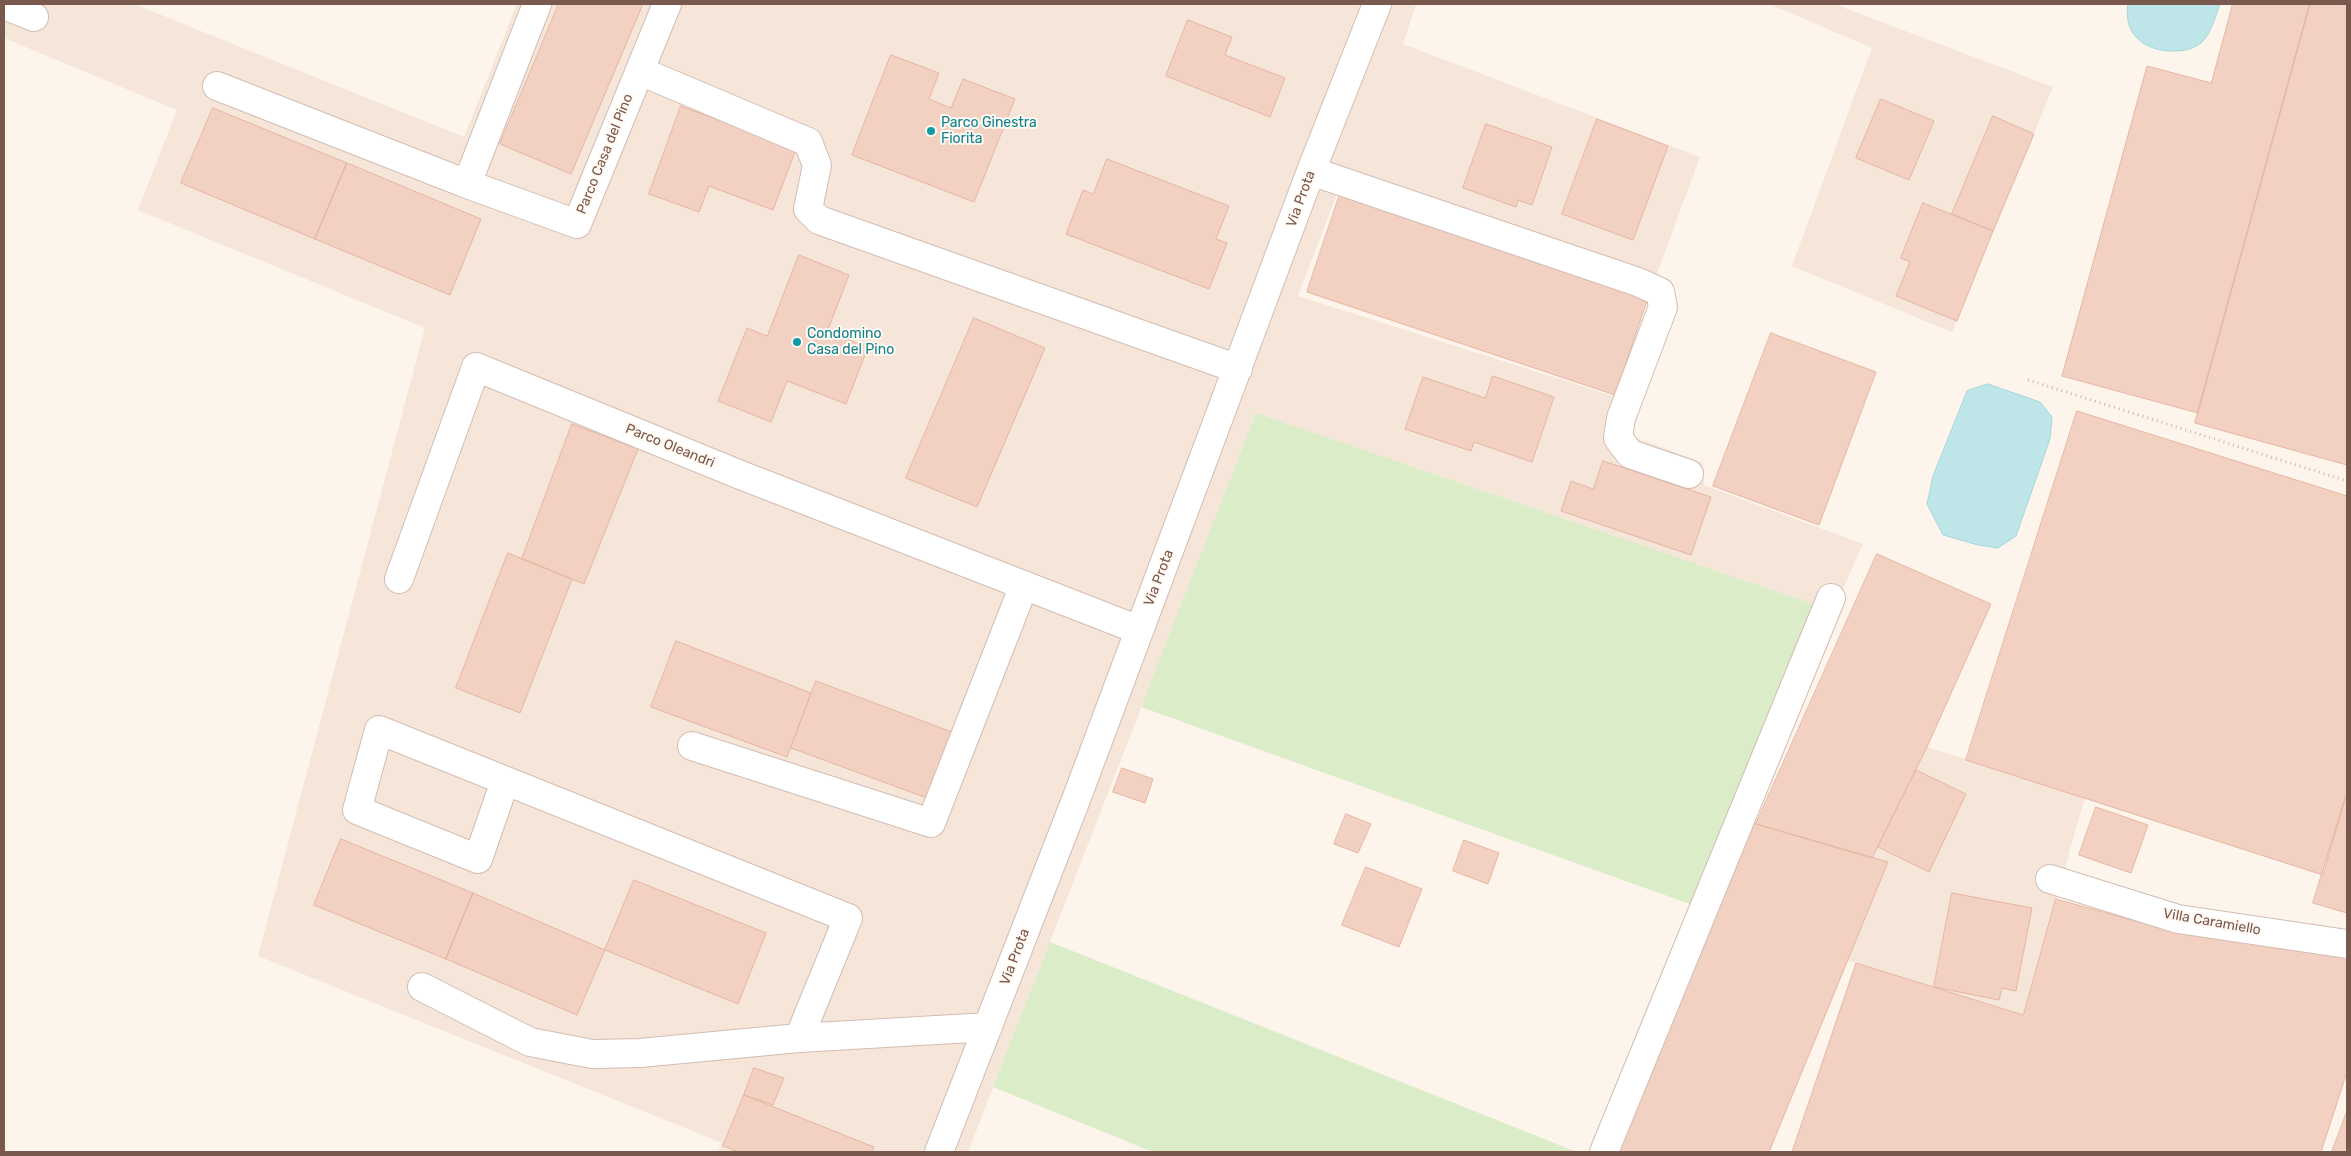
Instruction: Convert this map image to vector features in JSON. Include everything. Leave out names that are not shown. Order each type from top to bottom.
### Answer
[{"type":"street","points":[[467,184],[538,4]]},
{"type":"street","name":"Parco Casa del Pino","points":[[216,86],[467,184],[577,224],[667,4]]},
{"type":"street","name":"Via Prota","points":[[939,1152],[1078,797],[1311,171],[1377,4]]},
{"type":"street","points":[[4,5],[34,17]]},
{"type":"street","points":[[640,71],[808,142],[817,165],[808,209],[819,220],[1238,369]]},
{"type":"street","points":[[1311,171],[1638,282],[1660,292],[1663,307],[1621,418],[1618,438],[1630,454],[1689,474]]},
{"type":"street","name":"Parco Oleandri","points":[[399,580],[476,367],[738,474],[1139,630]]},
{"type":"street","points":[[692,746],[931,823],[1024,585]]},
{"type":"street","points":[[1604,1152],[1831,598]]},
{"type":"street","points":[[506,781],[478,858],[357,810],[380,730],[848,918],[799,1038]]},
{"type":"street","name":"Villa Caramiello","points":[[2050,879],[2178,919],[2347,944]]},
{"type":"street","points":[[422,987],[530,1042],[592,1054],[640,1053],[799,1038],[988,1027]]},
{"type":"path","points":[[2028,380],[2347,481]]},
{"type":"shaded area","points":[[4,4],[134,4],[464,137],[517,4],[1416,4],[1403,44],[1700,157],[1655,279],[1338,191],[1298,296],[1616,397],[1630,435],[1703,463],[1704,485],[1863,544],[1833,611],[1256,413],[968,1152],[718,1152],[722,1143],[258,956],[425,328],[138,210],[177,110],[4,38]]},
{"type":"shaded area","points":[[1769,4],[1834,4],[2053,87],[1952,332],[1792,266],[1872,48]]},
{"type":"shaded area","points":[[1927,747],[2085,797],[2023,1015],[1847,960],[1888,862],[1872,858]]},
{"type":"green space","points":[[1256,413],[1819,606],[1698,907],[1141,707]]},
{"type":"green space","points":[[1050,942],[1577,1152],[1153,1152],[993,1087]]},
{"type":"water","points":[[2128,4],[2220,4],[2211,29],[2202,42],[2190,49],[2169,51],[2150,47],[2136,38],[2128,23]]},
{"type":"water","points":[[1988,384],[2040,402],[2052,417],[2050,439],[2016,536],[1998,548],[1978,545],[1943,535],[1927,504],[1933,476],[1967,391]]},
{"type":"building","points":[[559,4],[643,4],[571,174],[500,144]]},
{"type":"building","points":[[2233,4],[2310,4],[2198,413],[2062,376],[2147,66],[2211,83]]},
{"type":"building","points":[[2310,4],[2347,4],[2347,465],[2195,423]]},
{"type":"building","points":[[1188,20],[1232,37],[1225,55],[1285,78],[1270,117],[1166,76]]},
{"type":"building","name":"Parco Ginestra Fiorita","points":[[891,55],[939,73],[929,99],[951,108],[963,79],[1015,99],[974,202],[852,155]]},
{"type":"building","points":[[1881,99],[1934,121],[1909,180],[1856,158]]},
{"type":"building","points":[[681,106],[796,149],[773,210],[709,186],[699,212],[649,194]]},
{"type":"building","points":[[213,108],[347,163],[315,239],[181,183]]},
{"type":"building","points":[[1993,116],[2034,134],[1993,231],[1952,214]]},
{"type":"building","points":[[1597,119],[1668,146],[1633,240],[1562,214]]},
{"type":"building","points":[[1486,124],[1552,147],[1532,205],[1518,200],[1516,207],[1463,188]]},
{"type":"building","points":[[1107,159],[1229,206],[1216,239],[1227,243],[1209,289],[1066,234],[1083,190],[1093,194]]},
{"type":"building","points":[[347,163],[481,219],[450,295],[315,239]]},
{"type":"building","points":[[1340,194],[1648,298],[1615,395],[1307,292]]},
{"type":"building","points":[[1923,203],[1993,231],[1957,321],[1896,296],[1910,262],[1901,258]]},
{"type":"building","name":"Condomino Casa del Pino","points":[[799,255],[849,275],[827,332],[868,347],[846,404],[787,381],[771,422],[718,401],[747,328],[767,336]]},
{"type":"building","points":[[974,318],[1045,348],[977,507],[906,478]]},
{"type":"building","points":[[1771,333],[1876,372],[1819,525],[1713,486]]},
{"type":"building","points":[[1493,376],[1554,397],[1532,462],[1474,442],[1471,451],[1405,429],[1423,377],[1485,398]]},
{"type":"building","points":[[2077,411],[2347,496],[2347,792],[2323,875],[1966,760]]},
{"type":"building","points":[[572,424],[638,449],[584,584],[522,559]]},
{"type":"building","points":[[1603,461],[1711,497],[1691,555],[1561,511],[1571,481],[1593,489]]},
{"type":"building","points":[[508,553],[572,579],[520,713],[456,688]]},
{"type":"building","points":[[1877,554],[1991,604],[1927,747],[1872,858],[1756,824]]},
{"type":"building","points":[[676,641],[811,693],[787,757],[651,707]]},
{"type":"building","points":[[816,681],[952,732],[927,798],[791,748]]},
{"type":"building","points":[[1122,768],[1153,779],[1145,803],[1113,792]]},
{"type":"building","points":[[1916,770],[1966,794],[1929,872],[1878,847]]},
{"type":"building","points":[[2347,792],[2347,913],[2313,903]]},
{"type":"building","points":[[2096,807],[2148,825],[2131,873],[2079,855]]},
{"type":"building","points":[[1346,814],[1371,824],[1358,853],[1334,844]]},
{"type":"building","points":[[1749,822],[1888,862],[1769,1152],[1622,1152],[1613,1149]]},
{"type":"building","points":[[341,839],[473,893],[446,959],[314,905]]},
{"type":"building","points":[[1464,840],[1499,853],[1488,884],[1453,871]]},
{"type":"building","points":[[1366,867],[1422,889],[1399,947],[1342,925]]},
{"type":"building","points":[[634,880],[766,933],[738,1004],[605,950]]},
{"type":"building","points":[[473,893],[605,950],[577,1015],[446,959]]},
{"type":"building","points":[[1952,893],[2032,908],[2016,991],[2002,988],[1999,1000],[1934,987]]},
{"type":"building","points":[[2056,899],[2175,932],[2347,956],[2347,1072],[2321,1152],[1792,1152],[1856,963],[2023,1015]]},
{"type":"building","points":[[754,1068],[784,1078],[773,1105],[744,1095]]},
{"type":"building","points":[[744,1095],[874,1147],[872,1152],[739,1152],[723,1146]]},
{"type":"building","points":[[2347,1111],[2347,1152],[2332,1152]]},
{"type":"place","name":"Parco Ginestra Fiorita","points":[[931,131]]},
{"type":"place","name":"Condomino Casa del Pino","points":[[797,342]]}]
